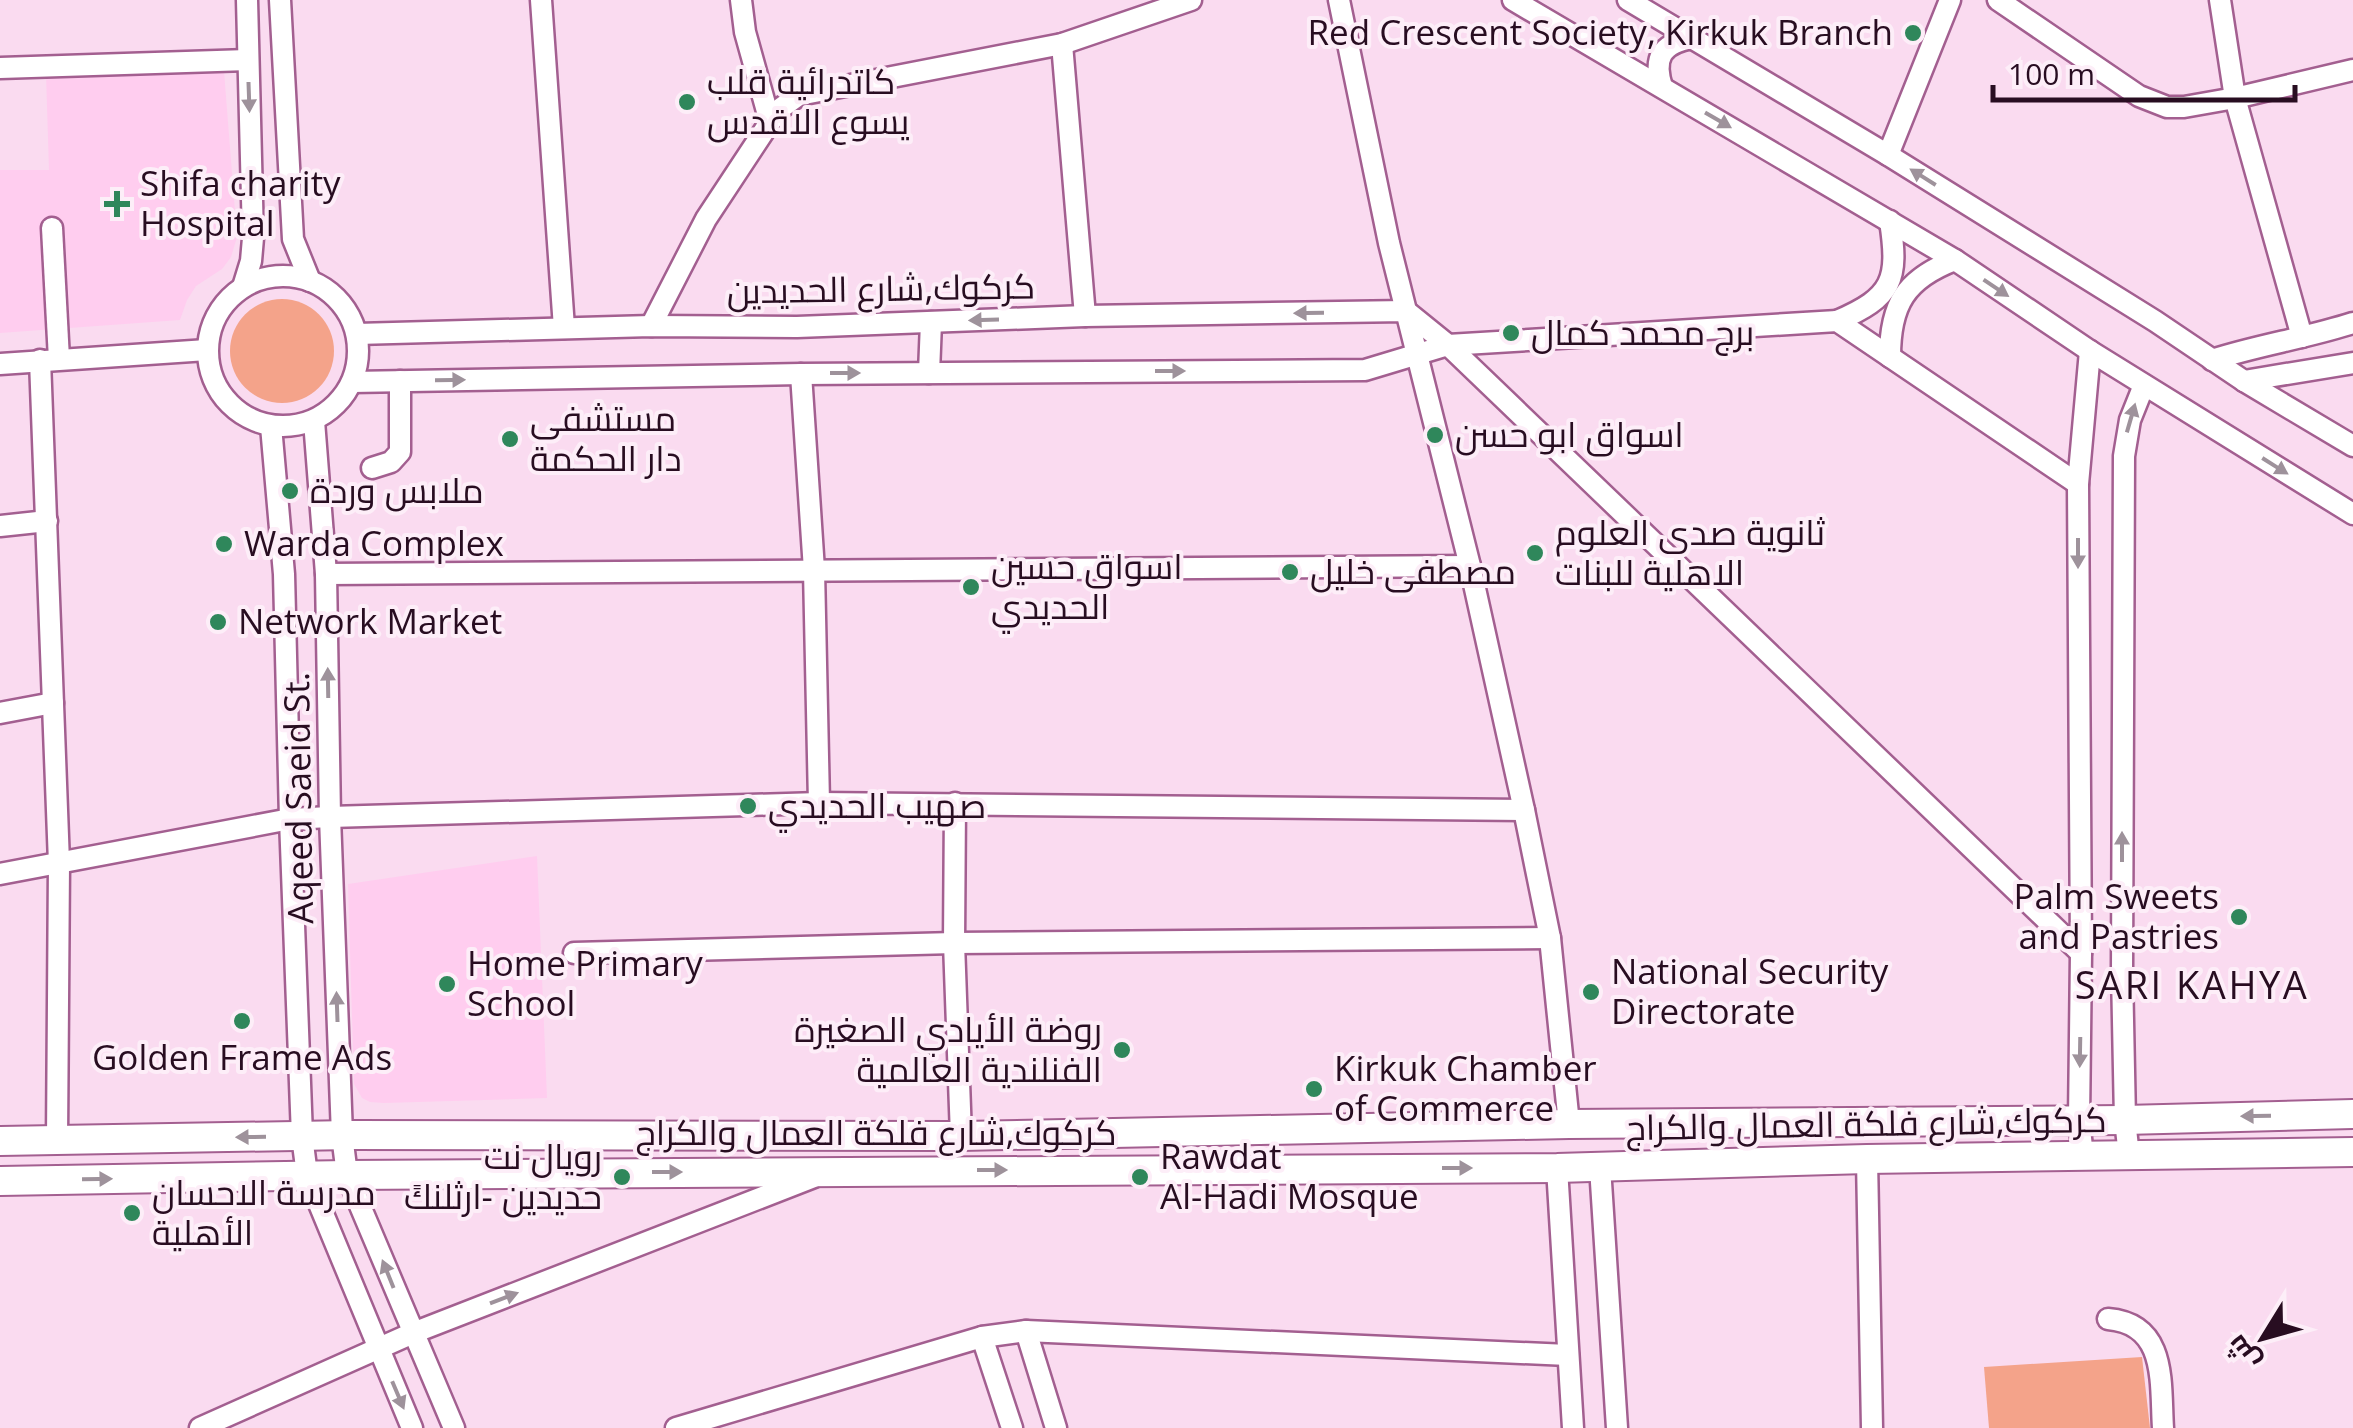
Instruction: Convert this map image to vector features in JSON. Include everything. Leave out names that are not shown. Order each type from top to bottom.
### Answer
[{"type":"main road","name":"كركوك,شارع فلكة العمال والكراج","points":[[0,1141],[342,1135],[960,1136],[2353,1114]]},
{"type":"main road","name":"كركوك,شارع فلكة العمال والكراج","points":[[0,1181],[348,1174],[1557,1168],[2353,1152]]},
{"type":"street","points":[[244,286],[254,238],[247,0]]},
{"type":"street","points":[[280,0],[293,239],[310,281]]},
{"type":"street","points":[[541,0],[564,328]]},
{"type":"street","points":[[741,0],[745,32],[770,122]]},
{"type":"street","points":[[651,326],[706,219],[770,122],[799,95],[1062,44],[1191,0]]},
{"type":"street","points":[[1339,0],[1389,243],[1470,566],[1524,810],[1550,938],[1569,1124]]},
{"type":"street","points":[[1513,0],[1955,260],[2090,350],[2353,514]]},
{"type":"street","points":[[1628,0],[1888,156],[2353,446]]},
{"type":"street","points":[[1888,156],[1950,0]]},
{"type":"street","points":[[1998,0],[2140,96],[2167,107],[2184,108],[2235,98],[2353,70]]},
{"type":"street","points":[[2220,0],[2235,98],[2302,338]]},
{"type":"street","points":[[1662,88],[1657,72],[1662,52],[1676,42],[1692,38]]},
{"type":"street","points":[[1062,44],[1085,316]]},
{"type":"street","points":[[0,68],[248,60]]},
{"type":"street","points":[[352,382],[1365,370],[1448,345],[1837,321],[1864,308],[1885,289],[1895,255],[1890,222]]},
{"type":"street","points":[[52,228],[46,521],[59,863],[57,1140]]},
{"type":"street","points":[[1890,358],[1892,320],[1898,304],[1922,276],[1955,260]]},
{"type":"street","points":[[267,277],[310,281],[340,302],[350,317],[358,358],[352,382],[330,411],[314,420],[293,426],[271,426],[250,420],[232,408],[218,391],[210,371],[207,350],[212,325],[224,303],[244,286],[267,277]]},
{"type":"street","points":[[1406,311],[1448,345],[2081,954]]},
{"type":"street","name":"كركوك,شارع الحديدين","points":[[356,334],[1406,311]]},
{"type":"street","points":[[1837,321],[2078,484]]},
{"type":"street","points":[[930,373],[931,322]]},
{"type":"street","points":[[2212,360],[2353,323]]},
{"type":"street","points":[[0,364],[207,350]]},
{"type":"street","points":[[2083,1156],[2079,1120],[2078,484],[2090,350]]},
{"type":"street","points":[[2244,381],[2353,363]]},
{"type":"street","points":[[800,374],[814,570],[819,804]]},
{"type":"street","points":[[372,468],[391,462],[400,452],[400,381]]},
{"type":"street","points":[[2129,1156],[2122,971],[2124,456],[2130,420],[2144,384]]},
{"type":"street","name":"Aqeed Saeid St.","points":[[314,420],[326,574],[342,1135],[348,1174],[454,1428]]},
{"type":"street","name":"Aqeed Saeid St.","points":[[271,426],[284,574],[302,1136],[307,1176],[412,1428]]},
{"type":"street","points":[[0,526],[46,521]]},
{"type":"street","points":[[326,574],[1470,566]]},
{"type":"street","points":[[0,712],[53,703]]},
{"type":"street","points":[[0,874],[290,819],[330,817],[955,803],[1524,810]]},
{"type":"street","points":[[955,803],[954,943],[960,1136]]},
{"type":"street","points":[[574,953],[954,943],[1550,938]]},
{"type":"street","points":[[1866,1159],[1872,1428]]},
{"type":"street","points":[[1600,1167],[1617,1428]]},
{"type":"street","points":[[1557,1168],[1573,1428]]},
{"type":"street","points":[[200,1428],[413,1333],[830,1170]]},
{"type":"street","points":[[2108,1319],[2129,1323],[2147,1336],[2152,1345],[2158,1366],[2163,1428]]},
{"type":"street","points":[[676,1428],[982,1337],[1026,1330],[1568,1355]]},
{"type":"street","points":[[1026,1330],[1056,1428]]},
{"type":"street","points":[[982,1337],[1012,1428]]},
{"type":"shaded area","name":"Shifa charity Hospital","points":[[224,71],[237,237],[231,257],[222,269],[196,286],[180,320],[0,333],[0,170],[49,170],[46,74]]},
{"type":"shaded area","points":[[282,299],[302,303],[319,314],[330,331],[334,351],[330,371],[319,388],[302,399],[282,403],[262,399],[245,388],[234,371],[230,351],[234,331],[245,314],[262,303]]},
{"type":"shaded area","name":"Home Primary School","points":[[537,856],[547,1098],[384,1103],[362,1098],[354,1084],[348,884]]},
{"type":"shaded area","points":[[2142,1357],[2150,1428],[1989,1428],[1984,1367]]},
{"type":"place","name":"Red Crescent Society, Kirkuk Branch","points":[[1913,33]]},
{"type":"place","name":"كاتدرائية قلب يسوع الاقدس","points":[[687,102]]},
{"type":"place","name":"Shifa charity Hospital","points":[[117,204]]},
{"type":"place","name":"برج محمد كمال","points":[[1511,333]]},
{"type":"place","name":"اسواق ابو حسن","points":[[1435,435]]},
{"type":"place","name":"مستشفى دار الحكمة","points":[[510,439]]},
{"type":"place","name":"ملابس وردة","points":[[290,491]]},
{"type":"place","name":"Warda Complex","points":[[224,544]]},
{"type":"place","name":"ثانوية صدى العلوم الاهلية للبنات","points":[[1535,553]]},
{"type":"place","name":"مصطفى خليل","points":[[1290,572]]},
{"type":"place","name":"اسواق حسين الحديدي","points":[[971,587]]},
{"type":"place","name":"Network Market","points":[[218,622]]},
{"type":"place","name":"صهيب الحديدي","points":[[748,806]]},
{"type":"place","name":"Palm Sweets and Pastries","points":[[2239,917]]},
{"type":"place","name":"Home Primary School","points":[[447,984]]},
{"type":"place","name":"National Security Directorate","points":[[1591,992]]},
{"type":"place","name":"Golden Frame Ads","points":[[242,1021]]},
{"type":"place","name":"روضة الأيادي الصغيرة الفنلندية العالمية","points":[[1122,1050]]},
{"type":"place","name":"Kirkuk Chamber of Commerce","points":[[1314,1089]]},
{"type":"place","name":"رويال نت حديدين -ارثلنكً","points":[[622,1177]]},
{"type":"place","name":"Rawdat Al-Hadi Mosque","points":[[1140,1177]]},
{"type":"place","name":"مدرسة الاحسان الأهلية","points":[[132,1213]]},
{"type":"district","name":"SARI KAHYA","points":[[2192,986]]}]
